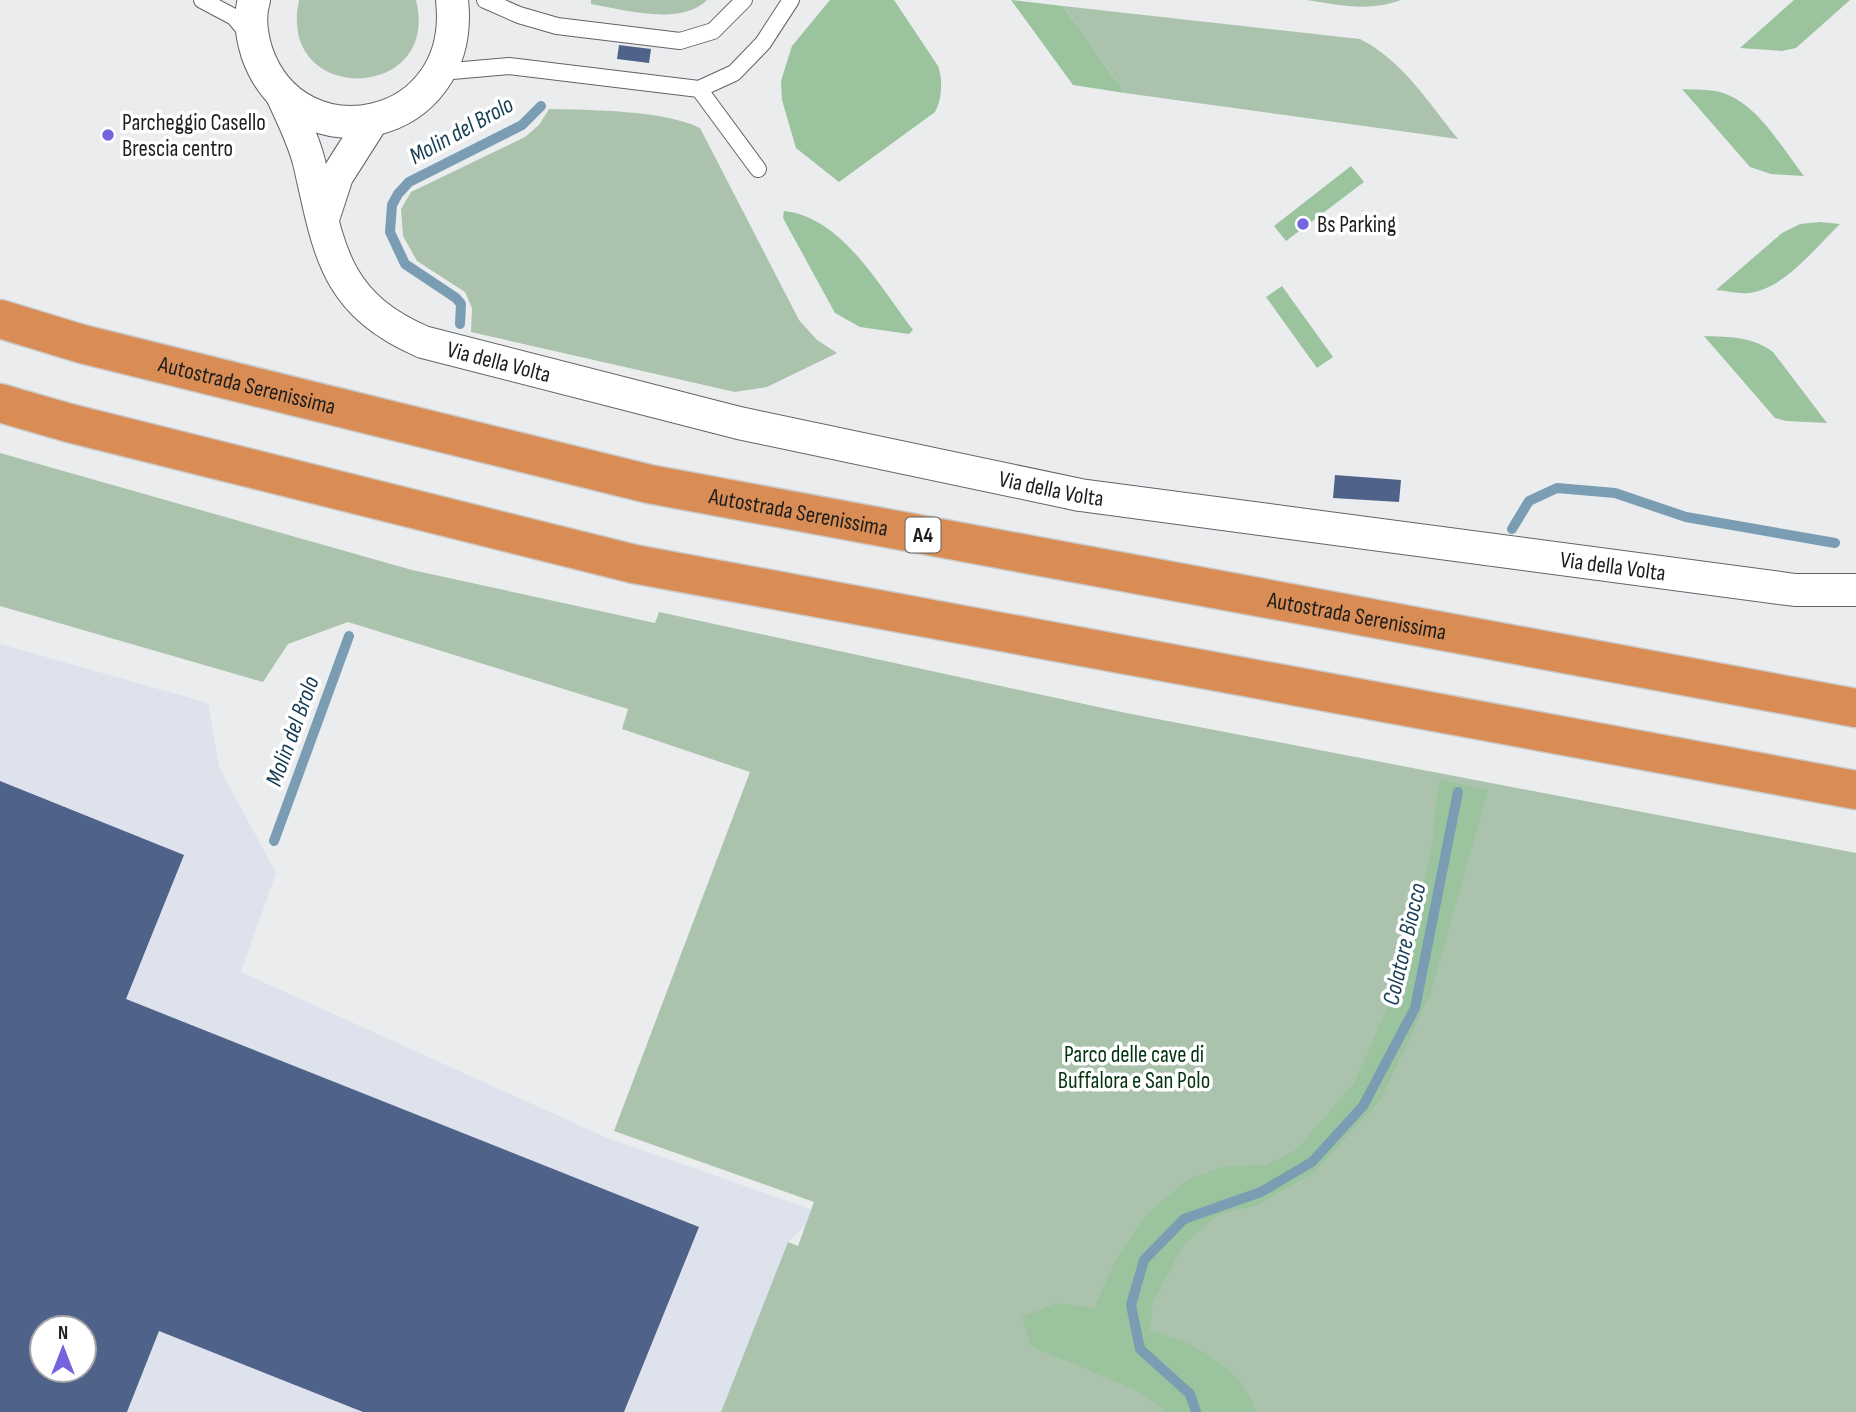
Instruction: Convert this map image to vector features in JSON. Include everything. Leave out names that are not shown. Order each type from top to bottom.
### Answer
[{"type":"highway","name":"Autostrada Serenissima","points":[[0,319],[82,344],[649,484],[1856,708]]},
{"type":"highway","points":[[0,403],[69,423],[634,564],[1856,790]]},
{"type":"street","points":[[254,0],[253,40],[263,68],[281,93],[308,112],[339,122],[372,121],[399,111],[423,95],[441,72],[450,49],[454,26],[452,0]]},
{"type":"street","name":"Via della Volta","points":[[281,93],[305,151],[329,248],[341,275],[357,298],[377,317],[423,342],[739,423],[1080,495],[1795,590],[1856,590]]},
{"type":"street","points":[[323,219],[337,176],[372,121]]},
{"type":"lane","points":[[202,0],[234,17],[253,40]]},
{"type":"lane","points":[[485,0],[519,15],[556,26],[680,41],[713,31],[744,0]]},
{"type":"lane","points":[[441,72],[509,66],[699,89],[734,73],[763,43],[791,0]]},
{"type":"lane","points":[[699,89],[758,169]]},
{"type":"shaded area","points":[[0,644],[208,703],[219,767],[276,873],[241,972],[605,1137],[819,1212],[788,1242],[721,1412],[0,1412]]},
{"type":"green space","points":[[299,0],[416,0],[417,34],[405,58],[384,73],[359,78],[333,74],[311,59],[298,35]]},
{"type":"green space","points":[[591,0],[707,0],[696,8],[683,12],[652,14],[591,4]]},
{"type":"green space","points":[[830,0],[894,0],[938,66],[941,83],[935,112],[839,182],[796,148],[782,100],[781,81],[792,46]]},
{"type":"green space","points":[[1011,0],[1063,6],[1125,93],[1073,85]]},
{"type":"green space","points":[[1307,0],[1401,0],[1366,7]]},
{"type":"green space","points":[[1794,0],[1850,0],[1796,48],[1782,51],[1740,48]]},
{"type":"green space","points":[[1063,6],[1360,39],[1402,71],[1458,139],[1125,93]]},
{"type":"green space","points":[[1682,89],[1720,92],[1746,106],[1767,127],[1804,176],[1771,174],[1750,167]]},
{"type":"green space","points":[[549,109],[647,114],[700,128],[799,320],[817,340],[837,353],[767,387],[735,392],[471,332],[472,308],[465,292],[417,261],[403,236],[401,209],[411,192],[525,137],[539,125]]},
{"type":"green space","points":[[1351,166],[1364,182],[1286,241],[1274,226]]},
{"type":"green space","points":[[784,211],[805,216],[842,240],[873,275],[913,330],[909,334],[860,327],[835,313],[783,218]]},
{"type":"green space","points":[[1800,224],[1840,224],[1799,266],[1775,284],[1749,293],[1716,290],[1782,233]]},
{"type":"green space","points":[[1282,286],[1333,357],[1317,368],[1266,297]]},
{"type":"green space","points":[[1704,336],[1749,340],[1773,352],[1827,423],[1775,418]]},
{"type":"green space","name":"Parco delle cave di Buffalora e San Polo","points":[[0,453],[412,570],[655,623],[659,612],[1126,713],[1856,853],[1856,1412],[721,1412],[788,1242],[798,1246],[814,1202],[614,1131],[750,772],[622,729],[628,709],[348,622],[288,644],[263,682],[0,606]]},
{"type":"green space","points":[[1439,780],[1488,790],[1431,993],[1382,1097],[1315,1172],[1257,1205],[1217,1215],[1182,1247],[1153,1302],[1150,1331],[1187,1343],[1219,1362],[1247,1391],[1255,1412],[1166,1412],[1140,1392],[1031,1346],[1022,1317],[1057,1303],[1094,1308],[1116,1260],[1148,1213],[1187,1180],[1225,1166],[1266,1165],[1297,1149],[1354,1083],[1404,970],[1431,851]]},
{"type":"building","points":[[619,45],[651,49],[649,63],[617,59]]},
{"type":"building","points":[[1335,475],[1401,480],[1399,502],[1333,498]]},
{"type":"building","points":[[0,781],[184,855],[126,999],[699,1227],[624,1412],[363,1412],[159,1331],[127,1412],[0,1412]]},
{"type":"waterway","name":"Molin del Brolo","points":[[460,324],[461,304],[456,298],[405,264],[390,232],[392,205],[409,182],[522,125],[541,106]]},
{"type":"waterway","name":"Colatore Biocco","points":[[1512,529],[1529,501],[1557,488],[1615,493],[1686,517],[1835,543]]},
{"type":"waterway","name":"Molin del Brolo","points":[[274,841],[349,636]]},
{"type":"waterway","name":"Colatore Biocco","points":[[1196,1412],[1190,1394],[1140,1349],[1131,1305],[1144,1260],[1184,1219],[1261,1192],[1312,1162],[1363,1106],[1415,1008],[1458,792]]},
{"type":"place","name":"Parcheggio Casello Brescia centro","points":[[108,135]]},
{"type":"place","name":"Bs Parking","points":[[1303,224]]}]
